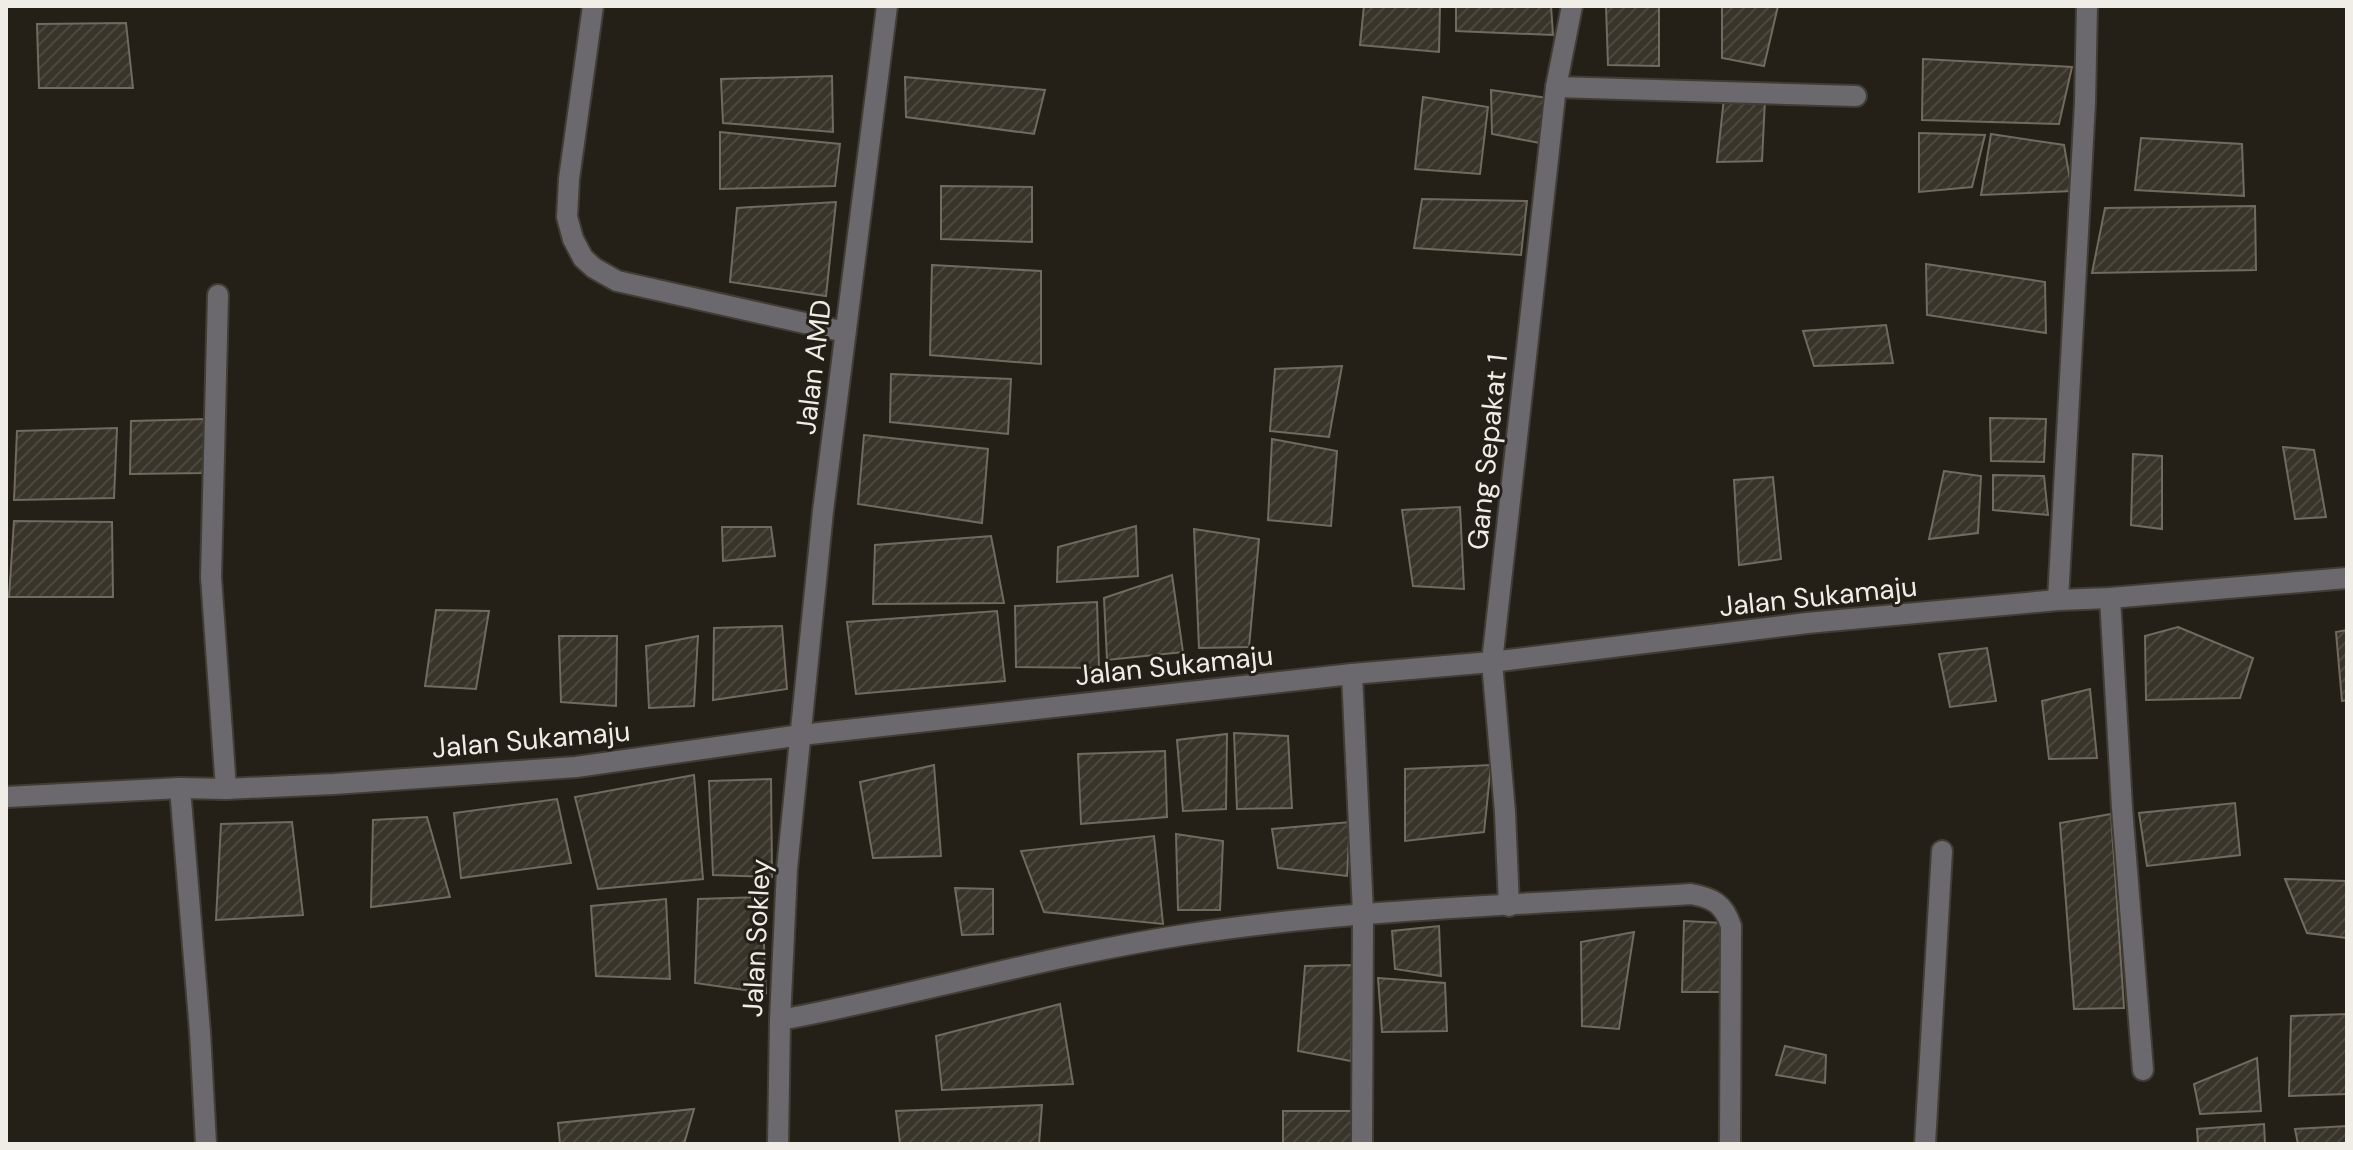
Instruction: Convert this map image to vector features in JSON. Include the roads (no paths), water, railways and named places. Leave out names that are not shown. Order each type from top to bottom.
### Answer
[{"type":"street","points":[[593,6],[569,179],[567,217],[573,239],[583,258],[617,281],[845,332]]},
{"type":"street","name":"Jalan AMD","points":[[801,735],[823,511],[887,6]]},
{"type":"street","name":"Gang Sepakat 1","points":[[1509,906],[1505,812],[1492,662],[1556,87],[1572,6]]},
{"type":"street","points":[[2058,600],[2085,103],[2087,6]]},
{"type":"street","points":[[1556,87],[1856,96]]},
{"type":"street","points":[[218,295],[211,577],[226,789]]},
{"type":"street","name":"Jalan Sukamaju","points":[[6,797],[334,784],[576,767],[801,735],[1352,674],[1492,662],[1807,623],[2347,578]]},
{"type":"street","points":[[2110,598],[2122,808],[2143,1070]]},
{"type":"street","points":[[1352,674],[1363,913],[1362,1144]]},
{"type":"street","name":"Jalan Sokley","points":[[778,1144],[787,869],[801,735]]},
{"type":"street","points":[[180,788],[206,1144]]},
{"type":"street","points":[[1925,1144],[1942,851]]},
{"type":"street","points":[[780,1020],[872,1003],[1094,951],[1183,935],[1363,913],[1691,894],[1714,900],[1723,907],[1732,933],[1730,1144]]}]
